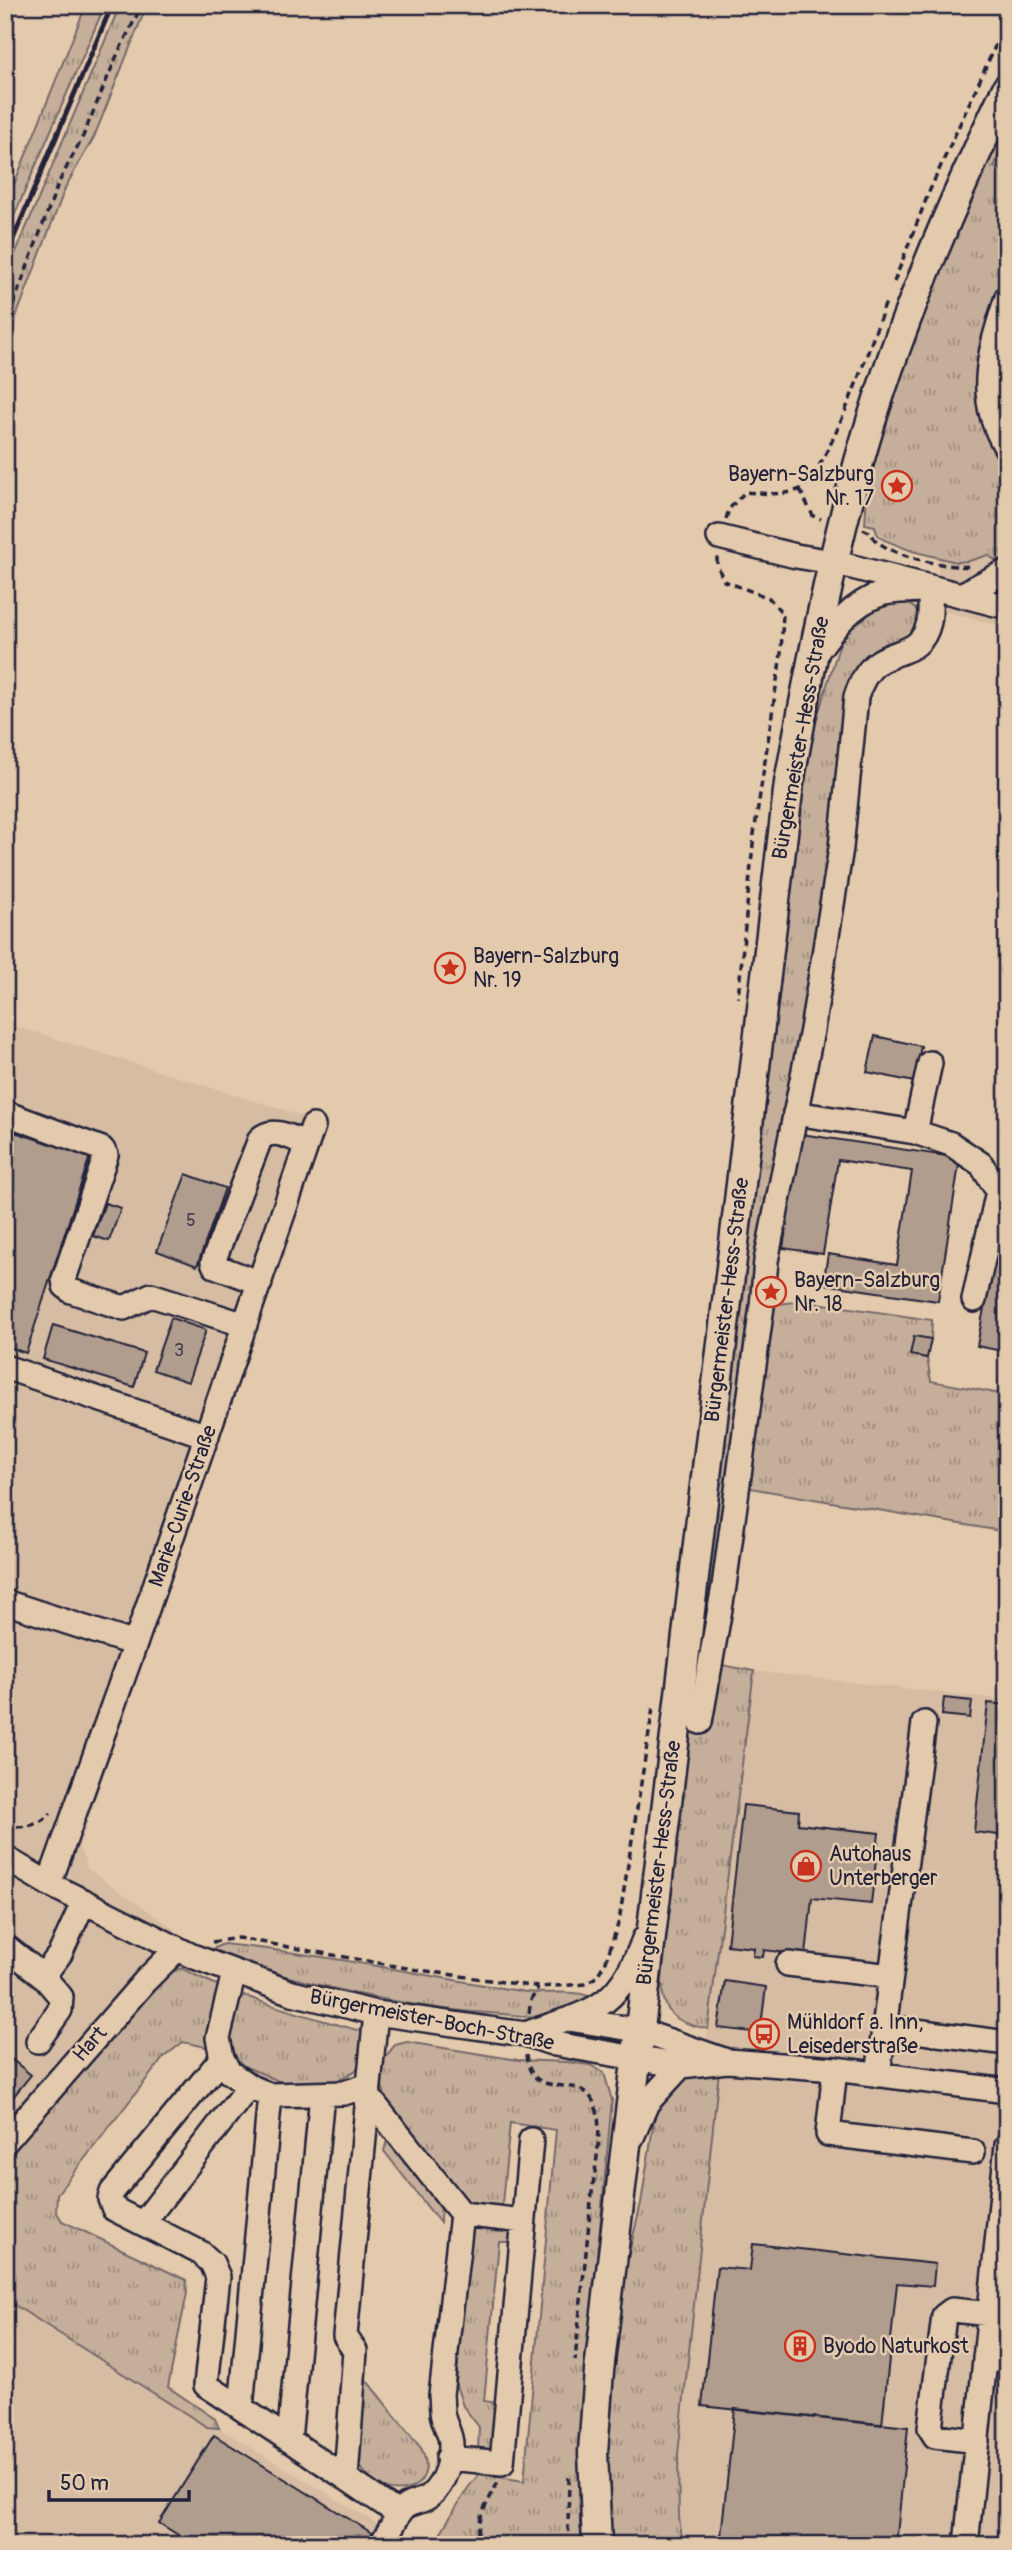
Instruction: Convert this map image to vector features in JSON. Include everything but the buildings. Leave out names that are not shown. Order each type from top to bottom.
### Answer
[{"type":"main road","name":"Bürgermeister-Hess-Straße","points":[[597,2545],[593,2490],[595,2416],[638,2030],[789,783],[833,562],[866,440],[904,330],[964,180],[1007,88]]},
{"type":"street","points":[[1007,297],[987,371],[990,409],[1007,449]]},
{"type":"street","points":[[719,537],[833,562],[1007,607]]},
{"type":"street","points":[[961,595],[1006,572]]},
{"type":"street","points":[[812,658],[838,623],[859,605],[882,593],[930,589]]},
{"type":"street","points":[[700,1722],[724,1586],[766,1261],[812,1030],[841,848],[856,697],[865,674],[880,660],[905,653],[922,640],[929,623],[930,589]]},
{"type":"street","points":[[915,1132],[930,1063]]},
{"type":"street","points":[[5,1113],[102,1149],[106,1155],[64,1279],[65,1286],[71,1291],[124,1308],[151,1295],[245,1325]]},
{"type":"street","points":[[794,1113],[915,1132],[951,1144],[981,1164],[998,1191],[974,1300]]},
{"type":"street","name":"Marie-Curie-Straße","points":[[49,1884],[135,1644],[260,1283],[310,1135],[274,1132],[265,1133],[260,1139],[213,1262],[215,1266],[260,1283]]},
{"type":"street","points":[[5,1367],[207,1436]]},
{"type":"street","points":[[5,1602],[135,1644]]},
{"type":"street","points":[[878,2075],[924,1723]]},
{"type":"street","name":"Bürgermeister-Boch-Straße","points":[[5,1858],[49,1884],[185,1953],[292,1993],[376,2013],[525,2034],[555,2044],[636,2060],[681,2066],[727,2061]]},
{"type":"street","points":[[43,1976],[60,1954],[84,1901]]},
{"type":"street","points":[[525,2034],[590,2011],[619,1990],[633,1969],[652,1916]]},
{"type":"street","points":[[5,1946],[43,1976],[61,1997],[60,2010],[38,2041]]},
{"type":"street","name":"Hart","points":[[5,2141],[145,1981],[185,1953]]},
{"type":"street","points":[[788,1964],[891,1976]]},
{"type":"street","points":[[234,1973],[218,2038],[222,2058],[229,2072],[249,2086],[270,2095],[369,2090]]},
{"type":"street","points":[[346,2478],[355,2351],[345,2336],[376,2013]]},
{"type":"street","points":[[569,2019],[638,2030],[727,2061],[835,2069],[1007,2091]]},
{"type":"street","points":[[885,2028],[1007,2043]]},
{"type":"street","points":[[222,2058],[112,2192],[110,2199],[114,2208],[201,2253],[212,2263],[218,2277],[206,2385],[399,2514]]},
{"type":"street","points":[[624,2156],[647,2104],[681,2066]]},
{"type":"street","points":[[835,2069],[828,2134],[973,2152]]},
{"type":"street","points":[[143,2223],[249,2086]]},
{"type":"street","points":[[369,2090],[462,2214],[441,2395],[443,2418],[451,2445],[449,2458],[444,2478],[437,2489],[430,2497],[405,2505],[381,2545]]},
{"type":"street","points":[[289,2440],[322,2094]]},
{"type":"street","points":[[241,2408],[270,2095]]},
{"type":"street","points":[[449,2458],[502,2463],[531,2140]]},
{"type":"street","points":[[966,2545],[976,2441],[996,2359],[989,2314],[1007,2145]]},
{"type":"street","points":[[462,2214],[523,2221]]},
{"type":"street","points":[[976,2441],[935,2436],[930,2428],[944,2316],[952,2311],[989,2314]]},
{"type":"path","points":[[5,327],[58,184],[83,136],[118,53],[142,5]]},
{"type":"path","points":[[737,1010],[754,834],[780,654],[783,614],[769,598],[724,581],[716,565],[719,537],[729,509],[745,492],[777,493],[800,489],[814,474],[828,451],[929,192],[1007,20]]},
{"type":"path","points":[[800,489],[813,516],[868,530],[880,545],[892,551],[956,568],[991,562],[1006,572]]},
{"type":"path","points":[[185,1953],[215,1941],[238,1938],[412,1969],[538,1987],[587,1984],[597,1976],[606,1961],[619,1921],[627,1885],[654,1698]]},
{"type":"path","points":[[5,1825],[15,1827],[36,1824],[54,1810]]},
{"type":"path","points":[[525,2034],[526,2057],[532,2076],[546,2085],[576,2088],[585,2092],[592,2099],[598,2114],[574,2369]]},
{"type":"path","points":[[475,2545],[482,2513],[500,2478],[502,2463]]},
{"type":"path","points":[[569,2474],[571,2545]]},
{"type":"shaded area","points":[[988,555],[999,563],[1007,557],[1007,627],[939,610],[938,558],[957,562]]},
{"type":"shaded area","points":[[5,1023],[328,1124],[79,1847],[88,1869],[176,1930],[154,1963],[5,2134]]},
{"type":"shaded area","points":[[754,1671],[1007,1700],[1007,2427],[1004,2427],[995,2464],[1007,2466],[1007,2545],[683,2545],[679,2518],[678,2454],[704,2059]]},
{"type":"shaded area","points":[[5,2299],[207,2427],[219,2428],[412,2545],[5,2545]]},
{"type":"green space","points":[[86,5],[105,5],[5,237],[5,207]]},
{"type":"green space","points":[[120,5],[147,5],[94,137],[66,186],[5,346],[5,278]]},
{"type":"green space","points":[[1007,108],[1007,136],[994,167],[1007,171],[1007,265],[984,331],[976,371],[976,391],[985,430],[1007,469],[1007,557],[999,563],[988,555],[956,562],[912,551],[884,540],[877,534],[875,526],[865,524],[867,493],[875,459],[926,301]]},
{"type":"green space","points":[[1007,336],[1007,423],[1000,380]]},
{"type":"green space","points":[[904,602],[918,614],[917,633],[860,670],[716,1664],[754,1671],[708,2029],[688,2024],[673,2016],[665,2002],[662,1982],[710,1523],[786,913],[807,761],[815,724],[844,630],[873,604]]},
{"type":"green space","points":[[803,1301],[932,1320],[931,1339],[911,1355],[927,1358],[931,1381],[1007,1395],[1007,1532],[744,1487],[770,1305]]},
{"type":"green space","points":[[223,1944],[337,1959],[526,1992],[570,1993],[595,1999],[544,2017],[429,2007],[321,1986],[216,1955],[210,1950]]},
{"type":"green space","points":[[181,1968],[247,1997],[361,2031],[365,2040],[363,2059],[355,2071],[332,2083],[281,2082],[244,2066],[229,2052],[183,2042],[164,2057],[57,2194],[56,2211],[62,2221],[186,2280],[187,2293],[168,2387],[215,2419],[219,2428],[207,2427],[5,2299],[5,2158],[149,1988],[162,1976]]},
{"type":"green space","points":[[407,2042],[518,2060],[590,2065],[604,2073],[612,2100],[579,2451],[580,2526],[583,2545],[433,2545],[479,2474],[524,2481],[556,2130],[510,2123],[501,2213],[469,2204],[386,2098],[379,2077],[383,2060],[395,2045]]},
{"type":"green space","points":[[719,2071],[678,2454],[679,2518],[683,2545],[609,2545],[605,2452],[612,2373],[627,2262],[641,2203],[656,2108],[680,2080]]},
{"type":"green space","points":[[393,2139],[441,2201],[440,2223],[384,2151],[387,2140]]},
{"type":"green space","points":[[477,2227],[512,2231],[511,2242],[499,2242],[484,2401],[498,2403],[494,2452],[478,2450],[479,2427],[463,2406],[456,2385],[470,2230]]},
{"type":"green space","points":[[363,2376],[421,2448],[425,2471],[422,2479],[407,2490],[386,2488],[375,2483],[357,2461]]},
{"type":"railway","points":[[5,258],[112,5]]},
{"type":"place","name":"Bayern-Salzburg Nr. 17","points":[[897,486]]},
{"type":"place","name":"Bayern-Salzburg Nr. 19","points":[[450,968]]},
{"type":"place","name":"Bayern-Salzburg Nr. 18","points":[[771,1292]]},
{"type":"place","name":"Autohaus Unterberger","points":[[806,1866]]},
{"type":"place","name":"Mühldorf a. Inn, Leisederstraße","points":[[764,2034]]},
{"type":"place","name":"Byodo Naturkost","points":[[800,2346]]}]
